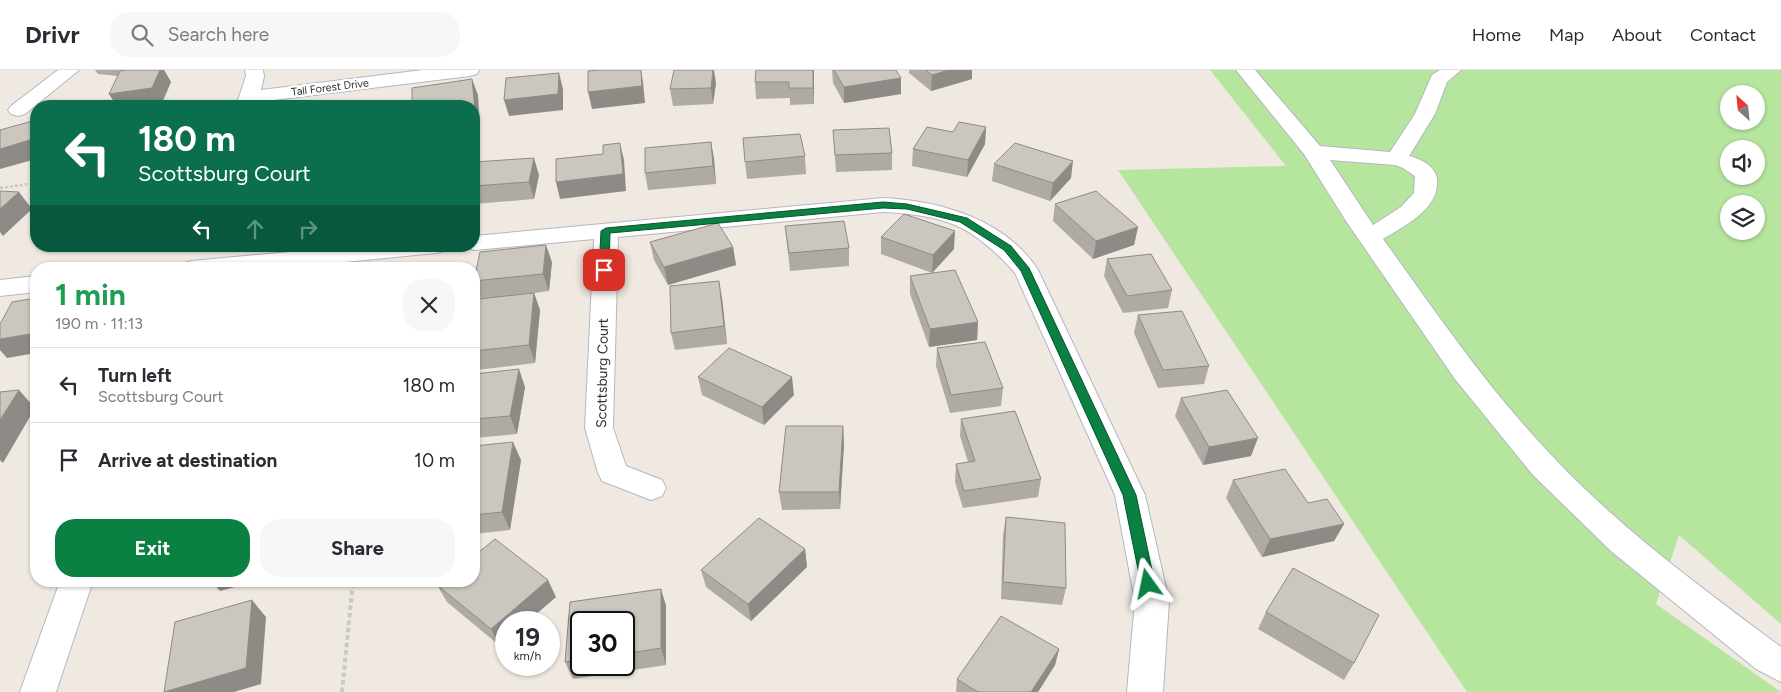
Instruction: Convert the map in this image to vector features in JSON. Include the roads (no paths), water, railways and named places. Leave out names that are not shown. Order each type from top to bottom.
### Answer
[{"type":"street","points":[[31,100],[70,70]]},
{"type":"street","points":[[249,100],[256,76],[254,70]]},
{"type":"street","name":"Tall Forest Drive","points":[[262,100],[470,70]]},
{"type":"street","points":[[1245,70],[1313,151],[1369,236],[1465,372],[1544,467],[1622,542],[1768,658],[1781,666]]},
{"type":"street","points":[[1396,159],[1406,148],[1425,114],[1439,79],[1452,70]]},
{"type":"street","points":[[18,110],[30,101]]},
{"type":"street","points":[[1313,151],[1336,155],[1396,159],[1411,164],[1425,173],[1424,193],[1420,202],[1392,223],[1369,236]]},
{"type":"street","points":[[480,242],[883,205],[907,206],[964,220],[1007,248],[1026,270],[1130,495],[1152,601],[1145,692]]},
{"type":"street","name":"Scottsburg Court","points":[[606,231],[599,428],[613,473],[651,488]]},
{"type":"street","points":[[265,262],[372,252]]},
{"type":"street","points":[[0,288],[30,285]]},
{"type":"street","points":[[38,692],[75,587]]}]
